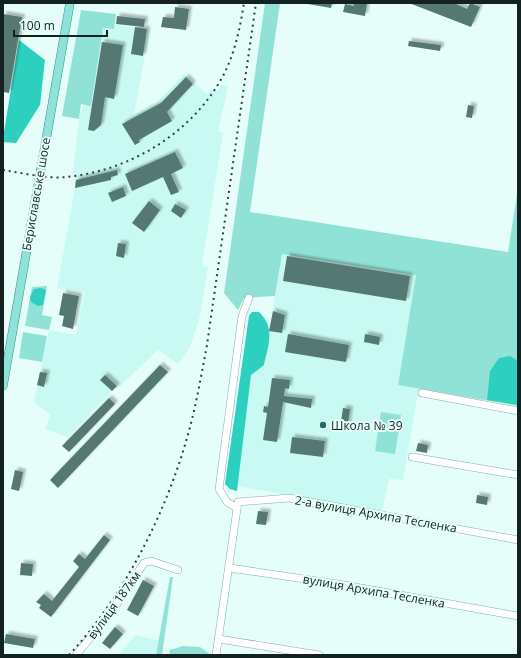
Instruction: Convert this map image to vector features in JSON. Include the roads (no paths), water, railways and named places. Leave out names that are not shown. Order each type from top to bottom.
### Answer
[{"type":"main road","name":"Бериславське шосе","points":[[3,386],[70,3]]},
{"type":"street","points":[[216,655],[230,568],[237,508],[227,502],[219,489],[242,316],[249,298]]},
{"type":"street","points":[[422,393],[518,411]]},
{"type":"street","points":[[412,457],[518,475]]},
{"type":"street","name":"2-а вулиця Архипа Тесленка","points":[[237,508],[238,502],[289,498],[518,540]]},
{"type":"street","name":"вулиця 187км","points":[[76,655],[110,614],[146,562],[151,561],[178,570]]},
{"type":"street","name":"вулиця Архипа Тесленка","points":[[230,568],[344,585],[518,616]]},
{"type":"street","points":[[219,639],[319,655]]},
{"type":"railway","points":[[3,170],[51,177],[66,177],[113,167],[157,146],[177,131],[194,115],[210,96],[223,76],[231,58],[241,22],[244,3]]},
{"type":"railway","points":[[69,655],[108,607],[125,581],[167,496],[187,438],[196,403],[207,345],[256,3]]},
{"type":"place","name":"Школа № 39","points":[[323,425]]}]
